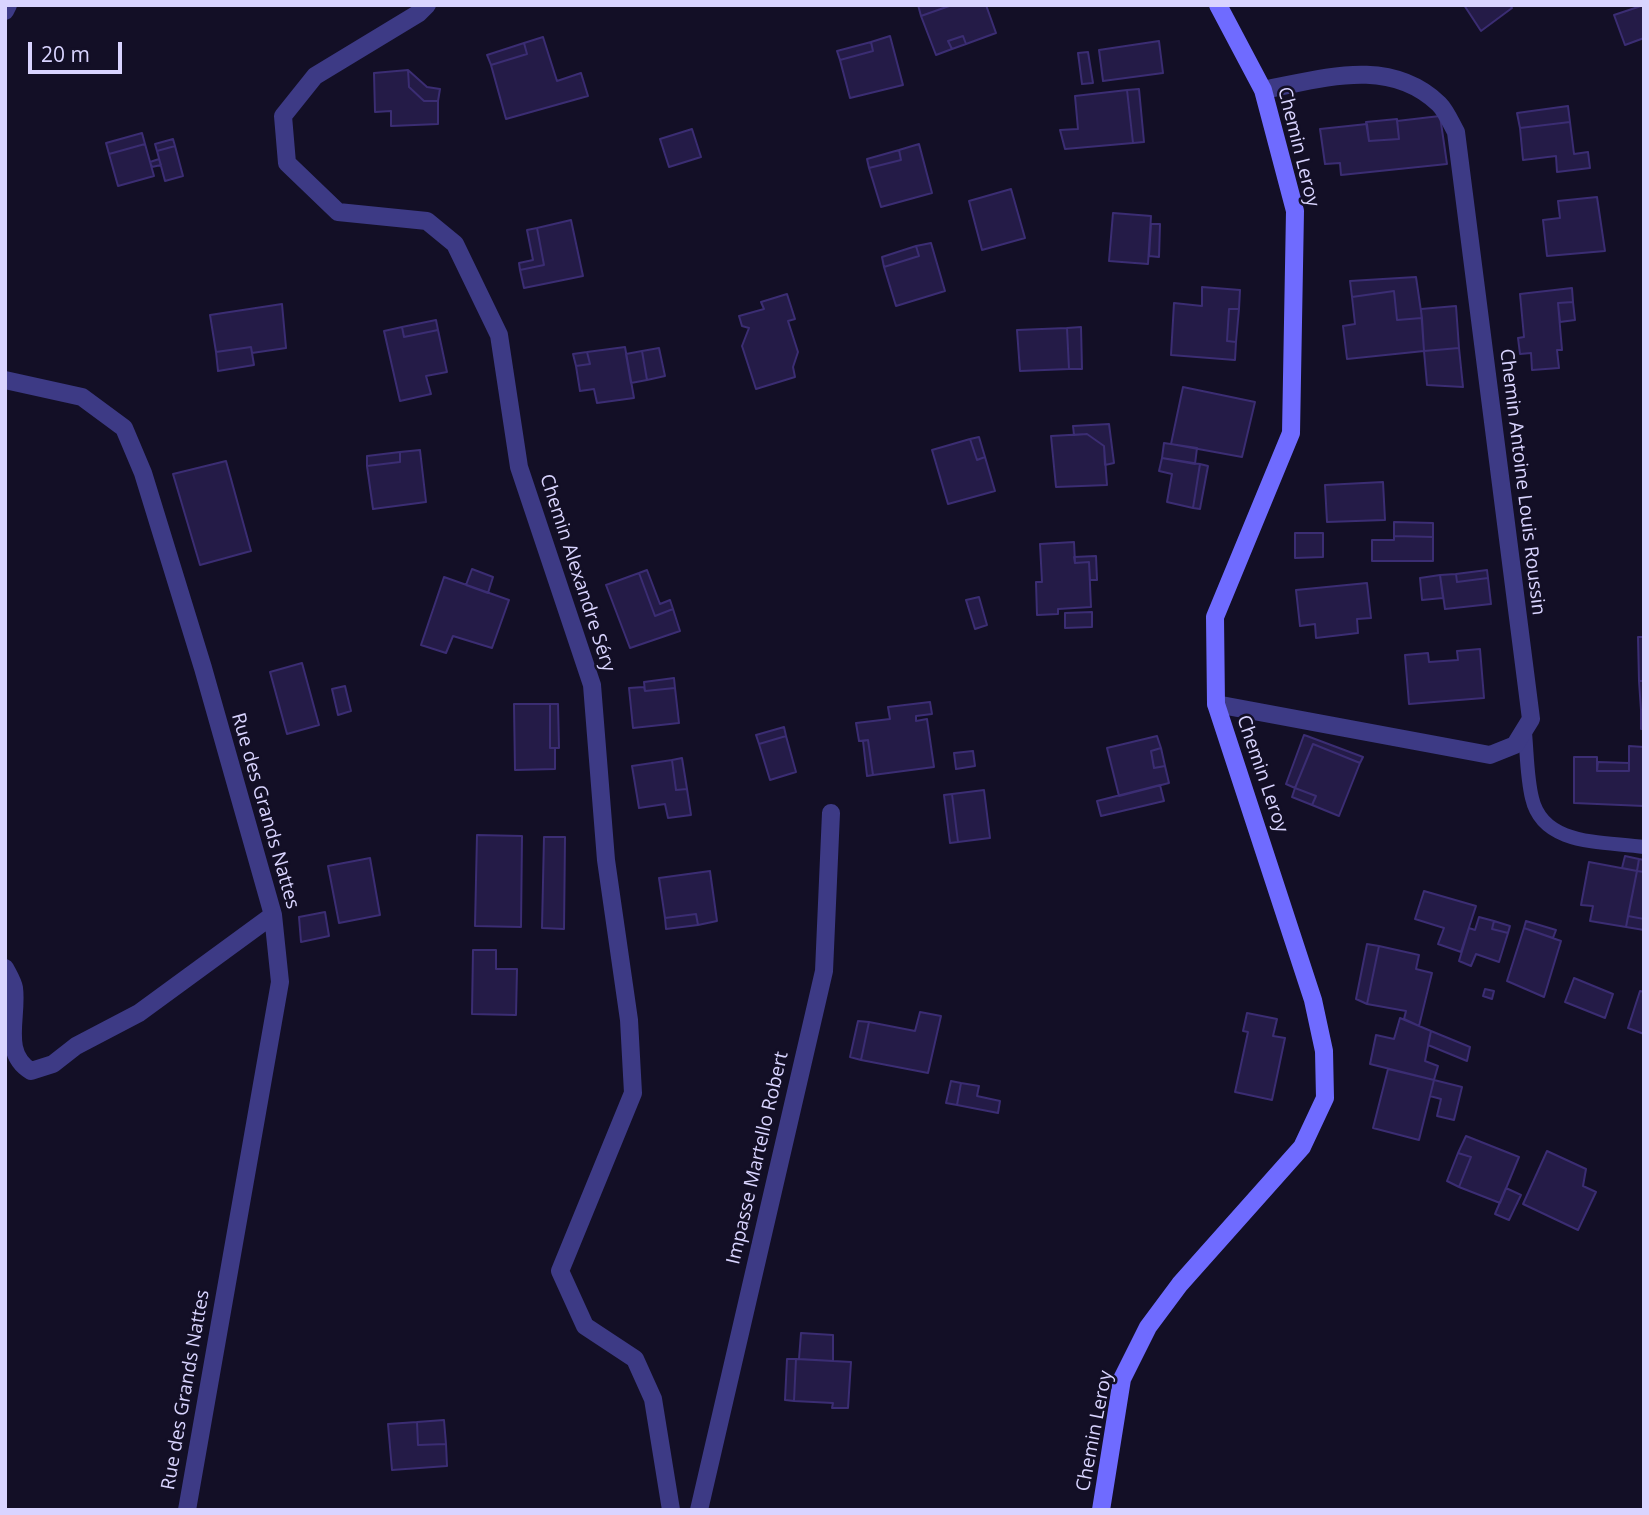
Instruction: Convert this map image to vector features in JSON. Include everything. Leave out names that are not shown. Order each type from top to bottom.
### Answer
[{"type":"street","points":[[5,11],[8,5]]},
{"type":"street","name":"Chemin Alexandre Séry","points":[[427,5],[419,13],[314,76],[283,116],[287,163],[338,212],[427,221],[456,244],[499,335],[519,467],[592,685],[606,860],[629,1020],[633,1093],[559,1271],[585,1326],[635,1359],[653,1399],[671,1510]]},
{"type":"street","name":"Chemin Leroy","points":[[1101,1510],[1122,1379],[1148,1327],[1180,1284],[1302,1147],[1325,1098],[1324,1051],[1313,1000],[1216,704],[1214,617],[1292,433],[1295,211],[1263,90],[1218,5]]},
{"type":"street","name":"Chemin Antoine Louis Roussin","points":[[1263,90],[1348,74],[1384,75],[1414,87],[1440,105],[1456,132],[1531,719],[1525,733]]},
{"type":"street","name":"Rue des Grands Nattes","points":[[5,380],[82,397],[124,428],[143,474],[191,629],[273,915],[280,982],[187,1510]]},
{"type":"street","points":[[1216,704],[1490,755],[1515,745],[1525,733]]},
{"type":"street","name":"Impasse Martello Robert","points":[[699,1510],[824,971],[831,813]]},
{"type":"street","points":[[5,968],[14,987],[13,1052],[19,1064],[31,1071],[53,1064],[76,1046],[139,1013],[273,915]]},
{"type":"lane","points":[[1525,733],[1532,800],[1547,827],[1561,835],[1644,847]]},
{"type":"building","points":[[918,5],[952,5],[921,16]]},
{"type":"building","points":[[952,5],[986,5],[996,33],[966,44],[963,36],[948,41],[952,49],[936,55],[921,16]]},
{"type":"building","points":[[1464,5],[1510,5],[1512,8],[1481,31]]},
{"type":"building","points":[[1644,5],[1644,38],[1625,45],[1614,15]]},
{"type":"building","points":[[890,36],[903,85],[850,98],[840,60],[873,51],[871,42]]},
{"type":"building","points":[[963,36],[966,44],[952,49],[948,41]]},
{"type":"building","points":[[543,37],[557,81],[581,73],[588,96],[506,119],[491,65],[527,54],[524,43]]},
{"type":"building","points":[[1159,41],[1163,73],[1103,81],[1099,50]]},
{"type":"building","points":[[871,42],[873,51],[840,60],[837,51]]},
{"type":"building","points":[[524,43],[527,54],[491,65],[487,55]]},
{"type":"building","points":[[1088,52],[1093,83],[1082,84],[1078,53]]},
{"type":"building","points":[[408,70],[409,87],[424,101],[438,101],[438,124],[391,126],[391,111],[375,112],[374,73]]},
{"type":"building","points":[[408,70],[427,87],[440,89],[438,101],[424,101],[409,87]]},
{"type":"building","points":[[1139,89],[1144,142],[1133,143],[1127,90]]},
{"type":"building","points":[[1127,90],[1133,143],[1065,149],[1060,130],[1078,129],[1075,96]]},
{"type":"building","points":[[1568,106],[1570,122],[1520,128],[1517,113]]},
{"type":"building","points":[[1440,116],[1447,164],[1341,175],[1340,163],[1325,164],[1320,129],[1367,124],[1369,141],[1399,139],[1397,121]]},
{"type":"building","points":[[1397,119],[1399,139],[1369,141],[1366,122]]},
{"type":"building","points":[[1570,122],[1574,154],[1588,152],[1590,168],[1557,172],[1556,156],[1523,160],[1520,128]]},
{"type":"building","points":[[692,129],[701,157],[669,167],[660,139]]},
{"type":"building","points":[[142,133],[145,144],[109,154],[106,143]]},
{"type":"building","points":[[173,139],[175,146],[157,151],[155,144]]},
{"type":"building","points":[[145,144],[154,176],[118,186],[109,154]]},
{"type":"building","points":[[919,144],[932,193],[881,207],[869,168],[901,160],[899,150]]},
{"type":"building","points":[[175,146],[183,176],[165,181],[157,151]]},
{"type":"building","points":[[899,150],[901,160],[869,168],[867,159]]},
{"type":"building","points":[[159,159],[161,165],[152,167],[150,162]]},
{"type":"building","points":[[1011,189],[1025,238],[982,250],[969,201]]},
{"type":"building","points":[[1597,197],[1605,251],[1547,256],[1543,220],[1560,218],[1558,201]]},
{"type":"building","points":[[1113,213],[1151,216],[1148,264],[1109,261]]},
{"type":"building","points":[[571,220],[583,276],[524,288],[520,270],[544,265],[537,228]]},
{"type":"building","points":[[1151,224],[1160,224],[1159,257],[1149,256]]},
{"type":"building","points":[[537,228],[544,265],[520,270],[519,263],[533,260],[527,230]]},
{"type":"building","points":[[931,243],[945,291],[896,306],[884,267],[919,256],[916,246]]},
{"type":"building","points":[[916,246],[919,256],[884,267],[882,257]]},
{"type":"building","points":[[1416,277],[1422,318],[1397,320],[1394,291],[1352,297],[1350,281]]},
{"type":"building","points":[[1202,287],[1240,290],[1239,309],[1229,309],[1227,341],[1236,342],[1235,360],[1171,355],[1174,303],[1202,306]]},
{"type":"building","points":[[1572,288],[1573,302],[1558,303],[1562,350],[1557,350],[1559,368],[1532,370],[1531,353],[1520,354],[1518,338],[1524,337],[1520,294]]},
{"type":"building","points":[[1394,291],[1397,320],[1422,318],[1424,351],[1347,359],[1343,326],[1355,324],[1352,297]]},
{"type":"building","points":[[787,294],[795,319],[788,321],[798,352],[793,367],[795,377],[756,389],[742,346],[749,328],[742,326],[739,316],[764,309],[761,302]]},
{"type":"building","points":[[1573,302],[1575,320],[1560,322],[1558,303]]},
{"type":"building","points":[[282,304],[286,348],[252,353],[251,347],[216,352],[210,315]]},
{"type":"building","points":[[1456,306],[1459,348],[1424,351],[1421,309]]},
{"type":"building","points":[[1229,309],[1239,309],[1236,342],[1227,341]]},
{"type":"building","points":[[436,320],[438,330],[404,337],[402,327]]},
{"type":"building","points":[[402,327],[404,337],[438,330],[447,372],[426,376],[431,394],[400,401],[384,331]]},
{"type":"building","points":[[1081,327],[1082,369],[1069,369],[1067,328]]},
{"type":"building","points":[[1067,328],[1069,369],[1020,371],[1017,330]]},
{"type":"building","points":[[251,347],[254,365],[218,371],[216,352]]},
{"type":"building","points":[[625,347],[634,398],[597,403],[594,389],[580,391],[576,366],[590,364],[587,352]]},
{"type":"building","points":[[659,348],[665,376],[647,380],[642,351]]},
{"type":"building","points":[[1459,348],[1463,387],[1427,385],[1424,351]]},
{"type":"building","points":[[642,351],[647,380],[631,383],[626,354]]},
{"type":"building","points":[[587,352],[590,364],[576,366],[573,354]]},
{"type":"building","points":[[1183,387],[1255,402],[1242,457],[1171,444]]},
{"type":"building","points":[[1109,424],[1114,463],[1105,465],[1104,446],[1087,434],[1074,435],[1073,426]]},
{"type":"building","points":[[1087,434],[1104,446],[1107,485],[1056,487],[1051,436]]},
{"type":"building","points":[[979,437],[985,457],[977,460],[970,439]]},
{"type":"building","points":[[970,439],[977,460],[985,457],[995,491],[948,504],[932,450]]},
{"type":"building","points":[[1164,443],[1197,448],[1195,464],[1162,458]]},
{"type":"building","points":[[420,450],[426,502],[373,509],[367,466],[400,462],[400,452]]},
{"type":"building","points":[[400,452],[400,462],[367,466],[367,456]]},
{"type":"building","points":[[1162,458],[1200,464],[1193,508],[1167,502],[1172,474],[1159,471]]},
{"type":"building","points":[[226,461],[251,551],[200,565],[173,474]]},
{"type":"building","points":[[1200,464],[1208,466],[1200,509],[1193,508]]},
{"type":"building","points":[[1383,482],[1385,520],[1327,522],[1325,485]]},
{"type":"building","points":[[1394,522],[1433,523],[1433,537],[1394,536]]},
{"type":"building","points":[[1295,533],[1323,533],[1323,557],[1295,558]]},
{"type":"building","points":[[1394,536],[1433,537],[1433,561],[1372,561],[1372,540],[1394,540]]},
{"type":"building","points":[[1074,542],[1075,563],[1089,562],[1091,607],[1058,609],[1058,614],[1037,615],[1036,582],[1042,582],[1040,544]]},
{"type":"building","points":[[1096,556],[1097,580],[1090,580],[1089,562],[1075,563],[1074,557]]},
{"type":"building","points":[[472,569],[493,577],[488,593],[466,585]]},
{"type":"building","points":[[647,570],[660,604],[670,600],[673,609],[655,616],[639,573]]},
{"type":"building","points":[[1487,570],[1488,578],[1457,582],[1456,574]]},
{"type":"building","points":[[639,573],[655,616],[673,609],[680,631],[630,648],[606,585]]},
{"type":"building","points":[[1456,574],[1457,582],[1488,578],[1491,604],[1445,609],[1440,575]]},
{"type":"building","points":[[1440,575],[1443,598],[1422,600],[1420,578]]},
{"type":"building","points":[[444,577],[509,600],[492,648],[453,636],[446,653],[421,645]]},
{"type":"building","points":[[1367,583],[1371,618],[1357,619],[1358,633],[1316,638],[1315,624],[1300,626],[1296,590]]},
{"type":"building","points":[[979,597],[987,625],[975,629],[966,600]]},
{"type":"building","points":[[1092,612],[1092,627],[1065,628],[1065,613]]},
{"type":"building","points":[[1638,637],[1644,637],[1644,681],[1639,681]]},
{"type":"building","points":[[1480,649],[1484,698],[1409,704],[1405,655],[1428,653],[1429,662],[1458,660],[1457,651]]},
{"type":"building","points":[[302,663],[319,725],[287,734],[270,672]]},
{"type":"building","points":[[674,678],[675,688],[645,691],[644,682]]},
{"type":"building","points":[[1639,681],[1644,681],[1644,710],[1641,710]]},
{"type":"building","points":[[345,686],[351,711],[338,715],[332,689]]},
{"type":"building","points":[[644,687],[645,691],[675,688],[679,723],[633,728],[629,688]]},
{"type":"building","points":[[930,702],[932,714],[916,716],[916,721],[927,719],[934,767],[873,775],[868,740],[859,741],[856,723],[890,719],[888,707]]},
{"type":"building","points":[[514,704],[550,704],[550,748],[555,748],[555,769],[515,770]]},
{"type":"building","points":[[550,704],[558,704],[559,748],[550,748]]},
{"type":"building","points":[[1641,710],[1644,710],[1644,729],[1641,729]]},
{"type":"building","points":[[784,727],[786,736],[759,744],[756,735]]},
{"type":"building","points":[[1304,735],[1363,757],[1360,763],[1313,744],[1295,788],[1286,784]]},
{"type":"building","points":[[786,736],[796,772],[770,780],[759,744]]},
{"type":"building","points":[[1157,736],[1161,748],[1151,751],[1154,768],[1165,766],[1169,783],[1119,796],[1107,748]]},
{"type":"building","points":[[868,740],[873,775],[867,776],[863,741]]},
{"type":"building","points":[[1313,744],[1360,763],[1339,816],[1312,805],[1316,796],[1295,788]]},
{"type":"building","points":[[1629,746],[1644,747],[1644,806],[1574,803],[1574,757],[1597,757],[1597,771],[1629,771]]},
{"type":"building","points":[[1161,748],[1165,766],[1154,768],[1151,751]]},
{"type":"building","points":[[973,751],[975,766],[956,769],[954,753]]},
{"type":"building","points":[[682,758],[687,789],[676,790],[672,760]]},
{"type":"building","points":[[672,760],[676,790],[687,789],[691,815],[668,818],[665,804],[639,808],[632,766]]},
{"type":"building","points":[[1598,762],[1629,763],[1629,771],[1597,771]]},
{"type":"building","points":[[1160,785],[1164,801],[1101,816],[1097,801]]},
{"type":"building","points":[[1295,788],[1316,796],[1312,805],[1292,797]]},
{"type":"building","points":[[984,790],[990,838],[958,842],[952,794]]},
{"type":"building","points":[[952,794],[958,842],[950,843],[944,795]]},
{"type":"building","points":[[477,835],[522,836],[521,927],[475,926]]},
{"type":"building","points":[[544,837],[565,837],[564,929],[542,928]]},
{"type":"building","points":[[1625,856],[1639,859],[1637,871],[1622,868]]},
{"type":"building","points":[[370,858],[380,915],[339,923],[328,866]]},
{"type":"building","points":[[1639,859],[1644,860],[1644,872],[1637,871]]},
{"type":"building","points":[[1589,862],[1637,871],[1626,927],[1590,921],[1593,906],[1581,905]]},
{"type":"building","points":[[710,871],[717,921],[698,925],[696,914],[665,918],[659,878]]},
{"type":"building","points":[[1637,871],[1644,872],[1644,919],[1628,916]]},
{"type":"building","points":[[1424,891],[1476,906],[1461,952],[1438,944],[1444,928],[1415,919]]},
{"type":"building","points":[[325,912],[329,936],[301,942],[299,917]]},
{"type":"building","points":[[696,914],[698,925],[666,929],[665,918]]},
{"type":"building","points":[[1628,916],[1644,919],[1644,930],[1626,927]]},
{"type":"building","points":[[1479,917],[1494,921],[1492,929],[1508,933],[1499,962],[1476,954],[1471,966],[1459,961],[1469,928],[1475,930]]},
{"type":"building","points":[[1494,921],[1510,926],[1508,933],[1492,929]]},
{"type":"building","points":[[1526,921],[1556,930],[1553,938],[1524,928]]},
{"type":"building","points":[[1524,928],[1561,941],[1544,997],[1507,981]]},
{"type":"building","points":[[1367,944],[1379,946],[1367,1004],[1356,999]]},
{"type":"building","points":[[1379,946],[1419,955],[1416,969],[1432,973],[1419,1026],[1404,1019],[1406,1011],[1367,1004]]},
{"type":"building","points":[[473,950],[496,950],[496,969],[517,969],[516,1015],[472,1014]]},
{"type":"building","points":[[1574,978],[1613,994],[1605,1018],[1565,1002]]},
{"type":"building","points":[[1485,989],[1494,991],[1492,999],[1483,996]]},
{"type":"building","points":[[1640,991],[1644,992],[1644,1034],[1628,1028]]},
{"type":"building","points":[[920,1012],[941,1016],[928,1073],[861,1060],[869,1022],[915,1031]]},
{"type":"building","points":[[1247,1013],[1277,1019],[1273,1036],[1285,1038],[1272,1100],[1235,1092],[1248,1032],[1243,1031]]},
{"type":"building","points":[[1400,1018],[1431,1031],[1425,1061],[1438,1066],[1434,1080],[1370,1064],[1376,1035],[1394,1039]]},
{"type":"building","points":[[858,1021],[869,1022],[861,1060],[850,1057]]},
{"type":"building","points":[[1431,1031],[1470,1047],[1467,1061],[1428,1045]]},
{"type":"building","points":[[1388,1069],[1434,1080],[1419,1140],[1373,1128]]},
{"type":"building","points":[[1434,1080],[1462,1087],[1454,1120],[1437,1116],[1441,1099],[1430,1096]]},
{"type":"building","points":[[951,1081],[961,1083],[957,1105],[946,1103]]},
{"type":"building","points":[[961,1083],[979,1086],[977,1096],[1000,1101],[998,1113],[957,1105]]},
{"type":"building","points":[[1466,1136],[1519,1157],[1500,1203],[1459,1187],[1471,1157],[1458,1153]]},
{"type":"building","points":[[1547,1151],[1586,1169],[1583,1186],[1596,1192],[1578,1230],[1523,1204]]},
{"type":"building","points":[[1458,1153],[1471,1157],[1459,1187],[1447,1181]]},
{"type":"building","points":[[1506,1188],[1521,1195],[1509,1220],[1495,1214]]},
{"type":"building","points":[[801,1333],[833,1335],[833,1361],[799,1359]]},
{"type":"building","points":[[787,1359],[796,1359],[794,1401],[785,1400]]},
{"type":"building","points":[[796,1359],[851,1362],[848,1408],[832,1408],[833,1403],[794,1401]]},
{"type":"building","points":[[444,1420],[446,1444],[418,1445],[417,1422]]},
{"type":"building","points":[[417,1422],[418,1445],[446,1444],[447,1466],[392,1470],[388,1424]]}]
